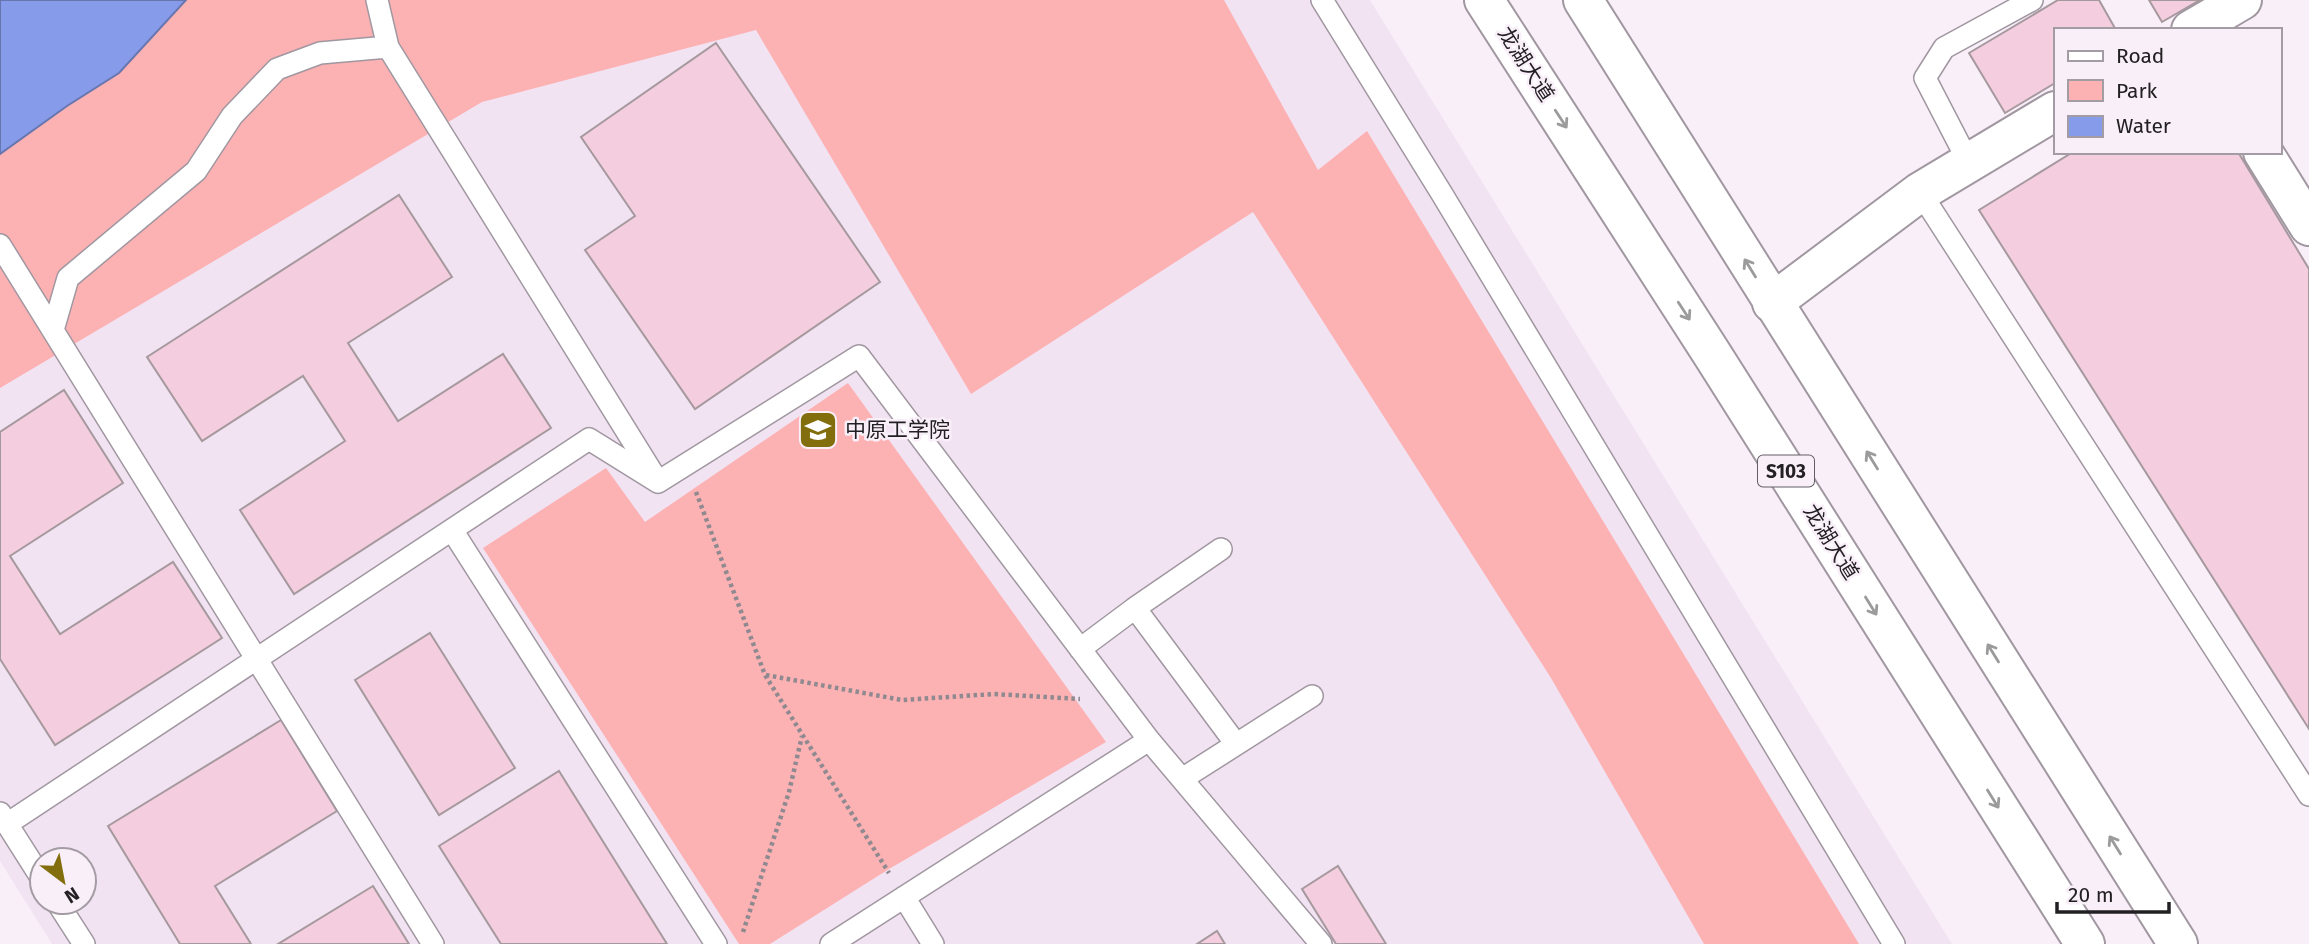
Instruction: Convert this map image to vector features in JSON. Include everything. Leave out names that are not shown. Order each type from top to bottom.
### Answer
[{"type":"main road","name":"龙湖大道","points":[[1484,0],[1720,366],[2085,944]]},
{"type":"main road","points":[[1583,0],[2178,944]]},
{"type":"main road","points":[[2194,28],[2242,0]]},
{"type":"main road","points":[[1772,303],[1920,192],[2054,112]]},
{"type":"main road","points":[[2264,154],[2309,226]]},
{"type":"lane","points":[[377,0],[388,47],[658,482]]},
{"type":"lane","points":[[1322,0],[1894,944]]},
{"type":"lane","points":[[1969,163],[1925,78],[1944,48],[2032,0]]},
{"type":"lane","points":[[53,330],[68,278],[196,171],[232,117],[277,69],[320,53],[388,47]]},
{"type":"lane","points":[[1920,192],[2309,795]]},
{"type":"lane","points":[[0,245],[433,944]]},
{"type":"lane","points":[[658,482],[859,356],[1149,740],[1321,944]]},
{"type":"lane","points":[[28,856],[4,818],[257,659],[589,439],[658,482]]},
{"type":"lane","points":[[453,530],[716,944]]},
{"type":"lane","points":[[1080,649],[1221,549]]},
{"type":"lane","points":[[1135,608],[1236,744]]},
{"type":"lane","points":[[1182,779],[1312,696]]},
{"type":"lane","points":[[831,944],[1149,740]]},
{"type":"lane","points":[[904,897],[933,944]]},
{"type":"lane","points":[[66,916],[84,944]]},
{"type":"path","points":[[685,465],[765,675],[904,897]]},
{"type":"path","points":[[765,675],[902,700],[994,694],[1119,701]]},
{"type":"path","points":[[739,944],[789,792],[802,735]]},
{"type":"shaded area","name":"中原工学院","points":[[0,0],[1370,0],[1952,944],[52,944],[34,916],[98,916],[98,846],[28,846],[28,906],[0,861]]},
{"type":"green space","points":[[0,0],[1224,0],[1318,170],[1367,131],[1859,944],[1704,944],[1551,678],[1253,212],[971,394],[756,30],[482,102],[0,388]]},
{"type":"green space","points":[[848,383],[1106,742],[889,869],[770,944],[739,944],[483,548],[606,468],[645,522]]},
{"type":"water","points":[[0,0],[186,0],[119,73],[0,154]]},
{"type":"building","points":[[2058,0],[2099,0],[2115,28],[2054,28],[2054,84],[2005,113],[1969,53]]},
{"type":"building","points":[[2149,0],[2200,0],[2162,22]]},
{"type":"building","points":[[716,43],[880,282],[695,409],[585,250],[635,216],[581,137]]},
{"type":"building","points":[[2070,154],[2239,154],[2309,269],[2309,729],[1979,210]]},
{"type":"building","points":[[399,195],[452,277],[348,343],[398,421],[503,354],[551,428],[294,594],[240,510],[345,441],[303,376],[202,441],[147,357]]},
{"type":"building","points":[[64,390],[123,483],[10,556],[60,634],[173,562],[222,638],[55,745],[0,659],[0,432]]},
{"type":"building","points":[[430,633],[515,768],[439,815],[355,680]]},
{"type":"building","points":[[281,720],[337,811],[215,886],[251,944],[180,944],[108,826]]},
{"type":"building","points":[[559,771],[667,944],[501,944],[439,846]]},
{"type":"building","points":[[1338,866],[1386,944],[1336,944],[1302,889]]},
{"type":"building","points":[[373,886],[409,944],[278,944]]},
{"type":"building","points":[[1217,931],[1225,944],[1197,944]]},
{"type":"place","name":"中原工学院","points":[[818,430]]}]
